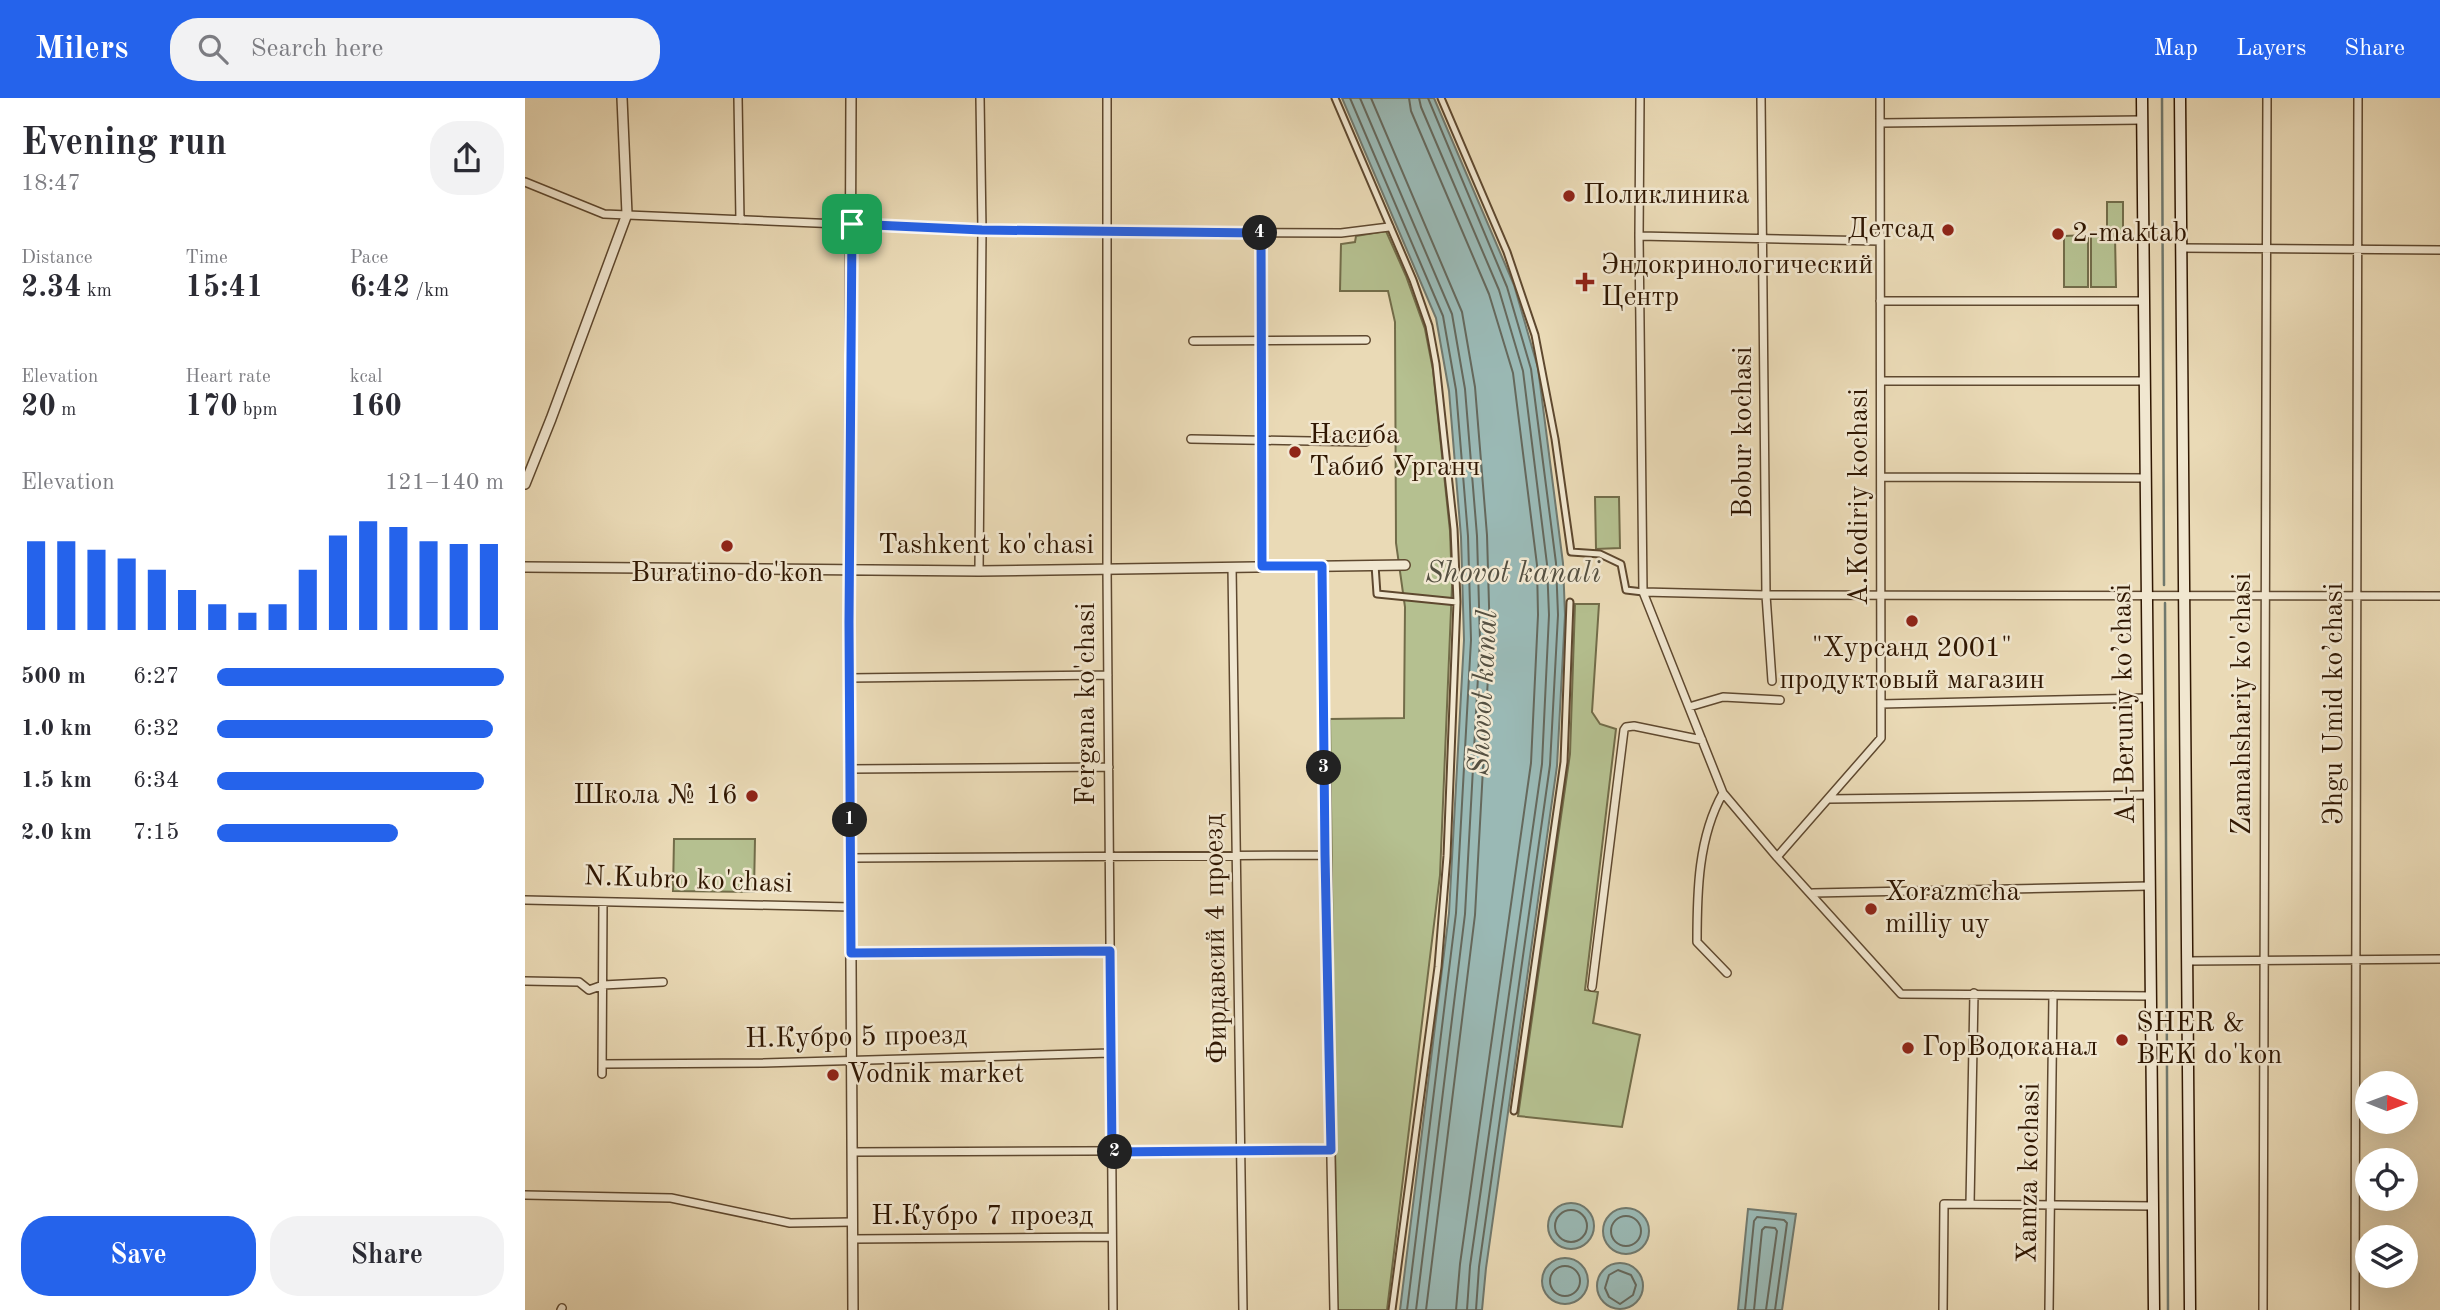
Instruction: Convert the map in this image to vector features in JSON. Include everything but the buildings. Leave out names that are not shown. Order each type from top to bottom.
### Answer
[{"type":"main road","name":"Al-Beruniy ko’chasi","points":[[2142,98],[2154,1310]]},
{"type":"main road","points":[[2180,98],[2190,1310]]},
{"type":"street","points":[[525,484],[627,214],[622,98]]},
{"type":"street","points":[[738,98],[740,220]]},
{"type":"street","points":[[851,98],[849,678],[853,1310]]},
{"type":"street","points":[[979,570],[982,230],[980,98]]},
{"type":"street","name":"Fergana ko'chasi","points":[[1107,98],[1107,569],[1113,1310]]},
{"type":"street","points":[[1335,98],[1413,280],[1429,326],[1436,364],[1454,529],[1457,602],[1447,856],[1438,967],[1392,1310]]},
{"type":"street","points":[[1441,98],[1507,252],[1535,335],[1555,439],[1570,552],[1600,554],[1621,564],[1626,590],[1766,596],[2440,596]]},
{"type":"street","points":[[1640,98],[1643,592],[1723,793],[1777,858],[1813,894],[1901,994],[2151,996]]},
{"type":"street","name":"Bobur kochasi","points":[[1761,98],[1766,596],[1772,681]]},
{"type":"street","name":"A.Kodiriy kochasi","points":[[1777,858],[1881,738],[1880,98]]},
{"type":"street","name":"Zamahshariy ko'chasi","points":[[2263,1310],[2267,98]]},
{"type":"street","name":"Эhgu Umid ko’chasi","points":[[2355,1310],[2358,98]]},
{"type":"street","points":[[1880,124],[2142,120]]},
{"type":"street","points":[[525,182],[604,214],[982,230],[1341,233],[1389,227]]},
{"type":"street","points":[[1261,233],[1262,566]]},
{"type":"street","points":[[1639,236],[1880,241]]},
{"type":"street","points":[[2181,248],[2440,250]]},
{"type":"street","points":[[1880,301],[2144,301]]},
{"type":"street","points":[[1193,341],[1366,340]]},
{"type":"street","points":[[1881,381],[2144,381]]},
{"type":"street","points":[[1191,439],[1366,442]]},
{"type":"street","points":[[1881,477],[2145,478]]},
{"type":"street","points":[[1375,565],[1377,594],[1457,602]]},
{"type":"street","name":"Tashkent ko'chasi","points":[[525,567],[979,570],[1405,565]]},
{"type":"street","points":[[1322,566],[1334,1310]]},
{"type":"street","name":"Фирдавсий 4 проезд","points":[[1232,567],[1243,1310]]},
{"type":"street","points":[[1514,1111],[1564,762],[1570,602]]},
{"type":"street","points":[[849,678],[1108,675]]},
{"type":"street","points":[[1689,707],[1723,697],[1780,700]]},
{"type":"street","points":[[1881,704],[2148,698]]},
{"type":"street","points":[[1592,987],[1624,730],[1634,726],[1702,740]]},
{"type":"street","points":[[850,769],[1109,768]]},
{"type":"street","points":[[1723,793],[1711,814],[1700,876],[1697,942],[1727,973]]},
{"type":"street","points":[[1828,799],[2149,795]]},
{"type":"street","points":[[850,859],[1325,855]]},
{"type":"street","points":[[1813,894],[2150,886]]},
{"type":"street","name":"N.Kubro ko'chasi","points":[[525,900],[851,907]]},
{"type":"street","points":[[601,1074],[603,902]]},
{"type":"street","points":[[851,953],[1110,951]]},
{"type":"street","points":[[2187,961],[2440,959]]},
{"type":"street","points":[[525,981],[579,982],[589,990],[603,985],[663,982]]},
{"type":"street","points":[[1970,1204],[1974,993]]},
{"type":"street","name":"Xamza kochasi","points":[[2049,1310],[2053,995]]},
{"type":"street","name":"Н.Кубро 5 проезд","points":[[602,1064],[1110,1053]]},
{"type":"street","points":[[852,1152],[1331,1150]]},
{"type":"street","points":[[525,1195],[671,1198],[790,1223],[852,1222]]},
{"type":"street","points":[[1943,1310],[1944,1204],[2153,1206]]},
{"type":"street","name":"Н.Кубро 7 проезд","points":[[852,1239],[1112,1237]]},
{"type":"green space","points":[[2107,202],[2123,202],[2123,234],[2107,234]]},
{"type":"green space","points":[[1386,231],[1425,329],[1433,370],[1450,531],[1452,586],[1440,875],[1387,1310],[1337,1310],[1330,719],[1404,718],[1405,607],[1396,543],[1395,322],[1388,291],[1340,291],[1341,244],[1355,242],[1356,236]]},
{"type":"green space","points":[[2088,235],[2088,287],[2064,287],[2064,236]]},
{"type":"green space","points":[[2091,236],[2115,236],[2116,287],[2091,287]]},
{"type":"green space","points":[[1595,497],[1619,497],[1620,548],[1596,549]]},
{"type":"green space","points":[[1575,604],[1599,604],[1592,712],[1600,724],[1616,729],[1585,990],[1598,992],[1593,1023],[1640,1035],[1622,1127],[1518,1116],[1570,754]]},
{"type":"green space","points":[[674,839],[755,839],[754,892],[673,891]]},
{"type":"water","name":"Shovot kanali","points":[[1342,98],[1434,98],[1514,285],[1538,368],[1563,563],[1565,615],[1557,766],[1482,1310],[1400,1310],[1449,913],[1464,640],[1461,537],[1449,391],[1436,318]]},
{"type":"water","points":[[1571,1203],[1587,1210],[1594,1226],[1587,1242],[1571,1249],[1555,1242],[1548,1226],[1555,1210]]},
{"type":"water","points":[[1626,1208],[1642,1215],[1649,1231],[1642,1247],[1626,1254],[1610,1247],[1603,1231],[1610,1215]]},
{"type":"water","points":[[1748,1209],[1796,1214],[1782,1310],[1738,1310]]},
{"type":"water","points":[[1565,1258],[1581,1265],[1588,1281],[1581,1297],[1565,1304],[1549,1297],[1542,1281],[1549,1265]]},
{"type":"water","points":[[1620,1263],[1636,1270],[1643,1286],[1636,1302],[1620,1309],[1604,1302],[1597,1286],[1604,1270]]},
{"type":"waterway","points":[[2162,98],[2164,585]]},
{"type":"waterway","points":[[2165,603],[2168,1310]]},
{"type":"place","name":"Поликлиника","points":[[1569,196]]},
{"type":"place","name":"Детсад","points":[[1948,230]]},
{"type":"place","name":"2-maktab","points":[[2058,234]]},
{"type":"place","name":"Эндокринологический Центр","points":[[1585,282]]},
{"type":"place","name":"Насиба Табиб Урганч","points":[[1295,452]]},
{"type":"place","name":"Buratino do'kon","points":[[727,546]]},
{"type":"place","name":"\"Хурсанд 2001\" продуктовый магазин","points":[[1912,621]]},
{"type":"place","name":"Школа № 16","points":[[752,796]]},
{"type":"place","name":"Xorazmcha milliy uy","points":[[1871,909]]},
{"type":"place","name":"SHER & BEK do'kon","points":[[2122,1040]]},
{"type":"place","name":"ГорВодоканал","points":[[1908,1048]]},
{"type":"place","name":"Vodnik market","points":[[833,1075]]},
{"type":"route","points":[[852,224],[982,230],[1261,233],[1262,566],[1322,566],[1331,1150],[1112,1152],[1110,951],[851,953],[849,622],[852,224]]},
{"type":"water label","name":"Shovot kanal","points":[[1484,693]]}]
